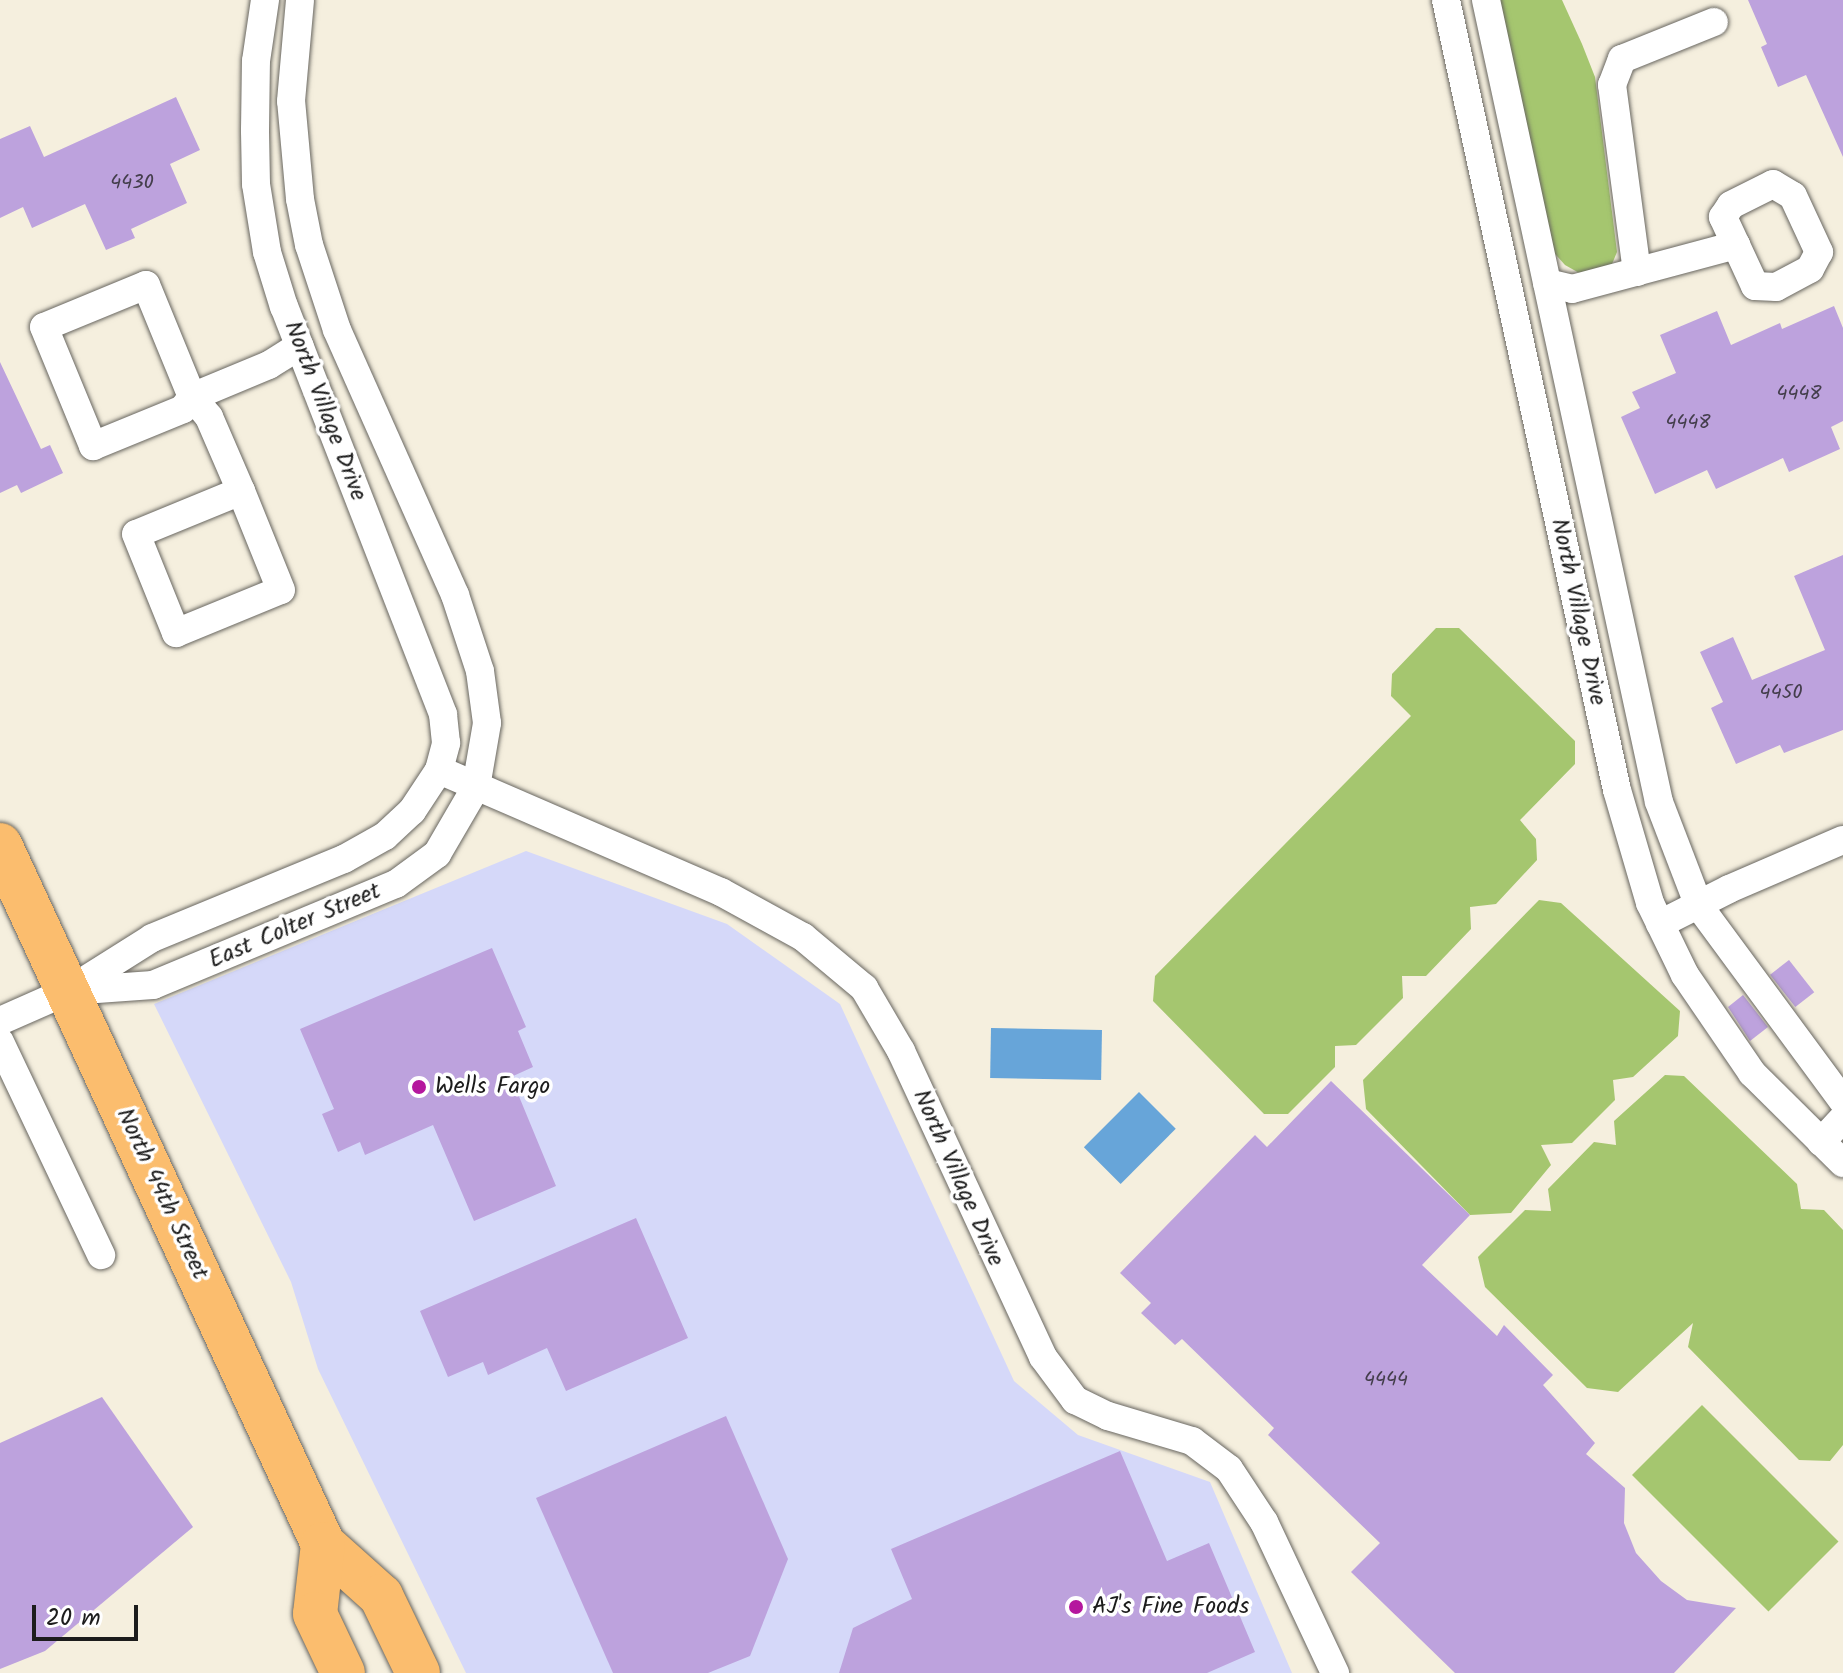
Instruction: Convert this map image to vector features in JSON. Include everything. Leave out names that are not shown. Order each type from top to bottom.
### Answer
[{"type":"main road","name":"North 44th Street","points":[[0,845],[323,1544],[381,1596],[418,1673]]},
{"type":"main road","points":[[323,1544],[315,1614],[343,1673]]},
{"type":"street","name":"North Village Drive","points":[[265,0],[256,61],[256,184],[267,252],[300,346],[443,714],[446,743],[439,770],[721,892],[803,937],[864,988],[901,1051],[1043,1357],[1075,1400],[1108,1416],[1192,1441],[1229,1469],[1264,1522],[1335,1673]]},
{"type":"street","name":"North Village Drive","points":[[300,0],[291,101],[300,199],[309,245],[337,330],[455,595],[480,671],[487,723],[476,787]]},
{"type":"street","name":"North Village Drive","points":[[1446,0],[1617,790],[1660,924],[1699,997],[1752,1073],[1843,1163]]},
{"type":"street","name":"North Village Drive","points":[[1486,0],[1659,802],[1699,906],[1843,1101]]},
{"type":"street","points":[[1637,272],[1612,85],[1622,59],[1714,22]]},
{"type":"street","points":[[1547,283],[1572,289],[1736,245]]},
{"type":"street","points":[[241,491],[136,534],[176,633],[281,590],[241,491],[209,417],[192,397],[146,285],[44,327],[93,446],[183,409],[192,397],[269,365],[300,346]]},
{"type":"street","name":"East Colter Street","points":[[0,1021],[68,991],[131,948],[344,859],[385,836],[412,811],[439,770]]},
{"type":"street","name":"East Colter Street","points":[[68,991],[153,985],[396,884],[437,854],[476,787]]},
{"type":"street","points":[[1660,924],[1729,889],[1843,840]]},
{"type":"street","points":[[0,1042],[101,1255]]},
{"type":"street","points":[[1821,1142],[1843,1118]]},
{"type":"shaded area","points":[[526,851],[727,924],[840,1004],[1014,1381],[1078,1435],[1210,1482],[1292,1673],[466,1673],[318,1369],[291,1282],[154,1004]]},
{"type":"green space","points":[[1496,0],[1562,0],[1582,44],[1595,77],[1617,252],[1612,264],[1581,274],[1565,265],[1548,246]]},
{"type":"green space","points":[[1436,628],[1459,628],[1575,741],[1575,764],[1520,820],[1536,839],[1537,860],[1496,904],[1470,907],[1471,929],[1426,976],[1402,976],[1403,998],[1356,1045],[1335,1046],[1335,1067],[1288,1114],[1264,1114],[1153,1001],[1155,976],[1411,716],[1391,696],[1392,674]]},
{"type":"green space","points":[[1539,900],[1561,903],[1680,1011],[1678,1036],[1633,1077],[1613,1080],[1615,1100],[1572,1143],[1541,1145],[1551,1165],[1511,1213],[1470,1215],[1366,1109],[1363,1080]]},
{"type":"green space","points":[[1665,1075],[1684,1076],[1797,1184],[1801,1209],[1824,1210],[1843,1230],[1843,1445],[1830,1461],[1799,1460],[1688,1347],[1693,1323],[1618,1392],[1587,1388],[1485,1287],[1478,1257],[1525,1210],[1551,1211],[1548,1189],[1594,1142],[1616,1145],[1614,1121]]},
{"type":"green space","points":[[1702,1405],[1838,1541],[1768,1611],[1632,1475]]},
{"type":"water","points":[[991,1028],[1102,1030],[1101,1080],[990,1078]]},
{"type":"water","points":[[1139,1092],[1176,1129],[1121,1184],[1084,1147]]},
{"type":"building","points":[[1748,0],[1843,0],[1843,157],[1806,75],[1778,87],[1761,47],[1767,44]]},
{"type":"building","points":[[176,97],[200,150],[170,164],[187,203],[131,229],[135,238],[106,250],[85,204],[32,228],[23,207],[0,218],[0,139],[30,126],[44,157]]},
{"type":"building","points":[[1834,306],[1843,328],[1843,421],[1831,427],[1840,449],[1789,472],[1783,458],[1716,489],[1707,470],[1655,494],[1621,417],[1640,408],[1632,392],[1676,373],[1660,335],[1717,311],[1731,345],[1780,323],[1782,329]]},
{"type":"building","points":[[0,362],[41,449],[50,445],[63,473],[21,493],[17,485],[0,493]]},
{"type":"building","points":[[1843,555],[1843,730],[1784,753],[1780,745],[1736,764],[1711,708],[1723,702],[1700,652],[1733,637],[1752,680],[1825,650],[1794,576]]},
{"type":"building","name":"Wells Fargo","points":[[492,948],[526,1027],[518,1031],[533,1067],[511,1077],[556,1186],[474,1221],[433,1125],[365,1155],[360,1142],[338,1152],[322,1114],[334,1109],[300,1029]]},
{"type":"building","points":[[1789,960],[1814,992],[1795,1007],[1770,975]]},
{"type":"building","points":[[1743,995],[1768,1027],[1750,1041],[1728,1007]]},
{"type":"building","points":[[1331,1081],[1470,1215],[1422,1265],[1497,1336],[1504,1325],[1553,1375],[1543,1385],[1595,1443],[1586,1454],[1625,1488],[1624,1523],[1636,1553],[1661,1581],[1687,1600],[1736,1608],[1674,1673],[1455,1673],[1351,1572],[1380,1543],[1268,1435],[1274,1428],[1182,1339],[1175,1345],[1141,1313],[1151,1303],[1120,1273],[1255,1135],[1267,1147]]},
{"type":"building","points":[[636,1218],[688,1338],[566,1391],[547,1348],[488,1375],[483,1362],[448,1377],[420,1311]]},
{"type":"building","points":[[102,1397],[193,1527],[45,1651],[0,1669],[0,1443]]},
{"type":"building","points":[[726,1416],[788,1559],[750,1656],[708,1673],[613,1673],[536,1498]]},
{"type":"building","name":"AJ's Fine Foods","points":[[1120,1451],[1167,1561],[1209,1543],[1255,1652],[1207,1673],[839,1673],[853,1628],[912,1599],[891,1549]]},
{"type":"place","name":"Wells Fargo","points":[[419,1087]]},
{"type":"place","name":"AJ's Fine Foods","points":[[1076,1607]]}]
